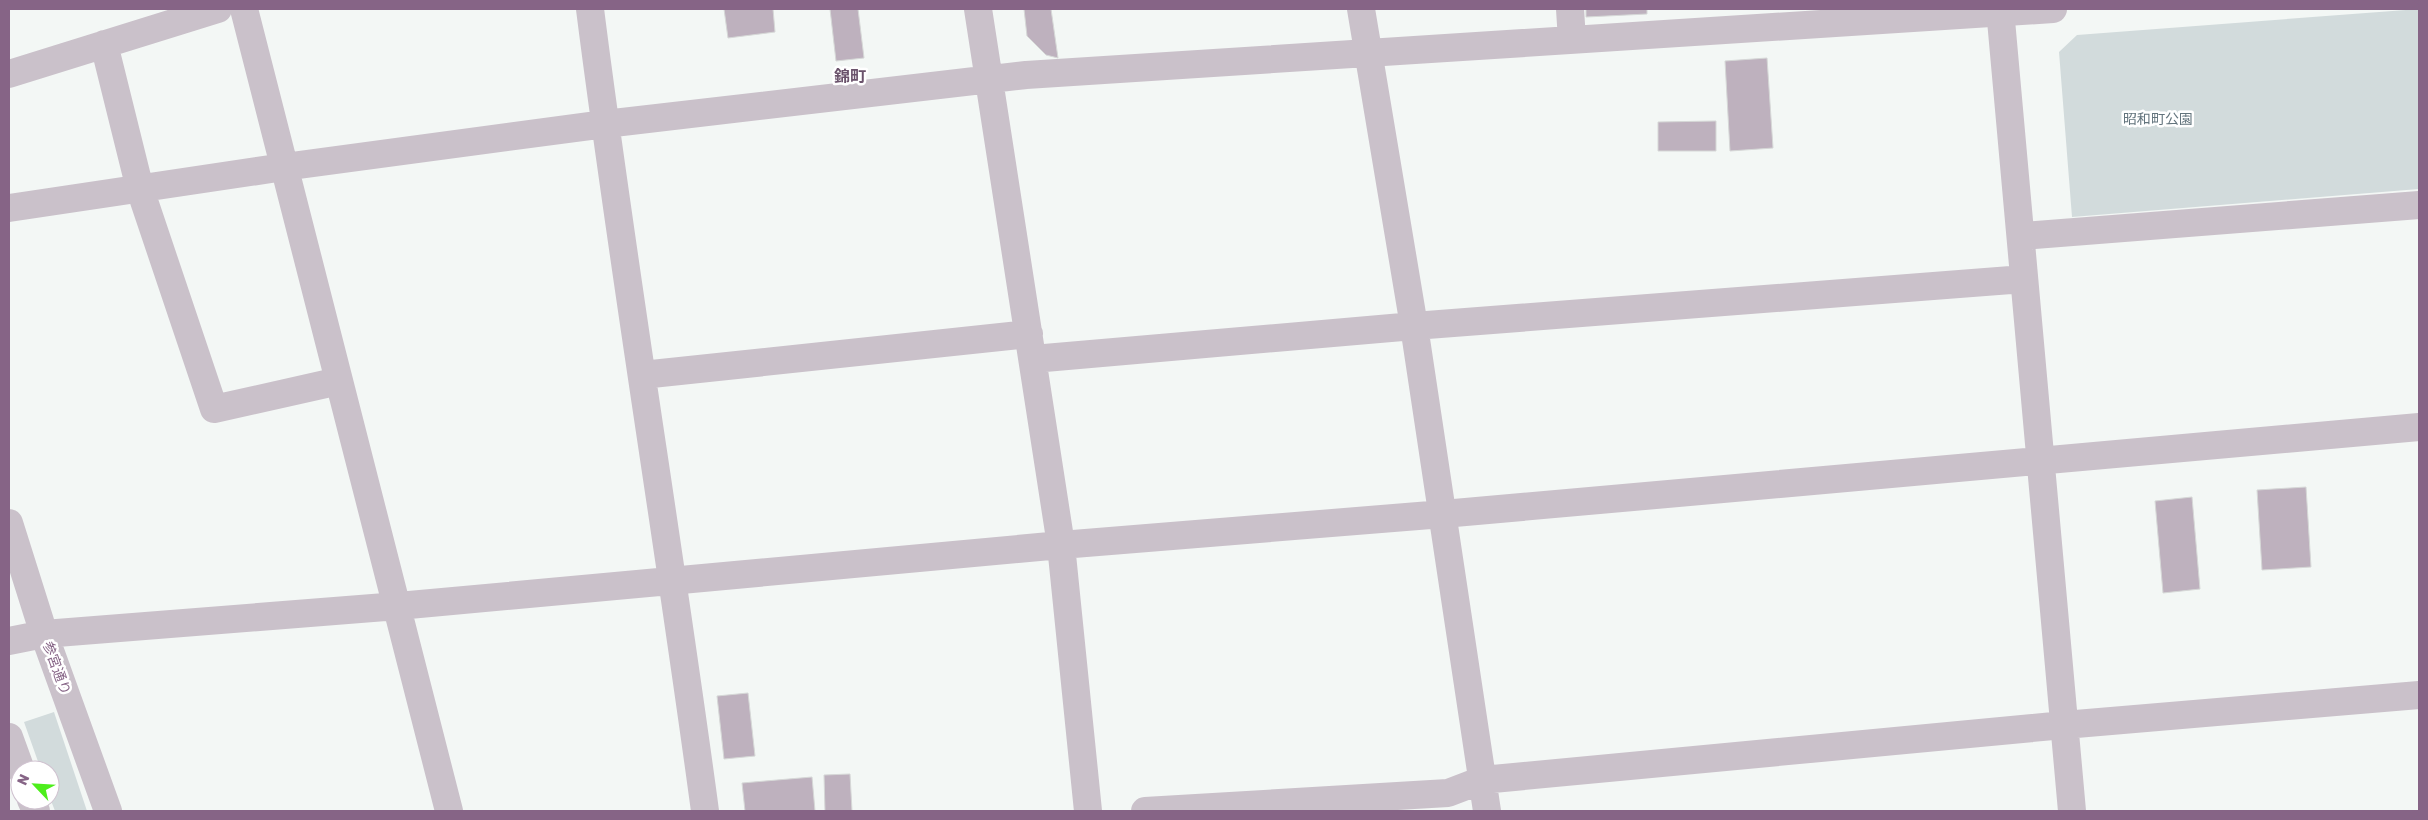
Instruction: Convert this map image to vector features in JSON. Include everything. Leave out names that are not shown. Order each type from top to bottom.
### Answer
[{"type":"street","points":[[9,74],[218,9]]},
{"type":"street","points":[[244,9],[449,811]]},
{"type":"street","points":[[590,9],[604,124],[673,580],[705,811]]},
{"type":"street","points":[[978,9],[1061,545],[1088,811]]},
{"type":"street","points":[[1361,9],[1414,326],[1487,811]]},
{"type":"street","points":[[1570,9],[1572,40]]},
{"type":"street","points":[[9,208],[284,167],[604,124],[1026,75],[1368,54],[2000,10],[2052,9]]},
{"type":"street","points":[[2000,10],[2022,236],[2024,279],[2042,460],[2072,811]]},
{"type":"street","points":[[104,44],[140,189],[214,409],[339,381]]},
{"type":"street","points":[[2022,236],[2419,204]]},
{"type":"street","points":[[642,375],[1031,346],[1414,326],[2024,279]]},
{"type":"street","points":[[9,642],[44,634],[398,606],[1061,545],[1443,514],[2419,427]]},
{"type":"street","name":"参宮通り","points":[[9,524],[44,634],[108,811]]},
{"type":"street","points":[[1145,811],[1448,793],[1482,780],[2064,725],[2419,695]]},
{"type":"street","points":[[9,737],[17,760]]},
{"type":"green space","name":"昭和町公園","points":[[2419,9],[2419,189],[2072,217],[2059,52],[2077,35]]},
{"type":"green space","points":[[54,712],[87,811],[55,811],[60,810],[60,760],[37,760],[24,722]]},
{"type":"building","points":[[724,9],[773,9],[775,32],[728,38]]},
{"type":"building","points":[[830,9],[858,9],[864,58],[836,61]]},
{"type":"building","points":[[1024,9],[1051,9],[1058,58],[1046,55],[1027,36]]},
{"type":"building","points":[[1586,9],[1647,9],[1647,14],[1586,17]]},
{"type":"building","points":[[1767,58],[1773,148],[1730,151],[1725,61]]},
{"type":"building","points":[[1716,121],[1716,151],[1658,151],[1658,122]]},
{"type":"building","points":[[2306,487],[2311,567],[2262,570],[2257,490]]},
{"type":"building","points":[[2192,497],[2200,589],[2163,593],[2155,501]]},
{"type":"building","points":[[748,693],[755,756],[724,759],[717,696]]},
{"type":"building","points":[[850,774],[852,811],[825,811],[824,775]]},
{"type":"building","points":[[812,777],[815,811],[745,811],[742,783]]},
{"type":"district","name":"錦町","points":[[850,76]]}]
